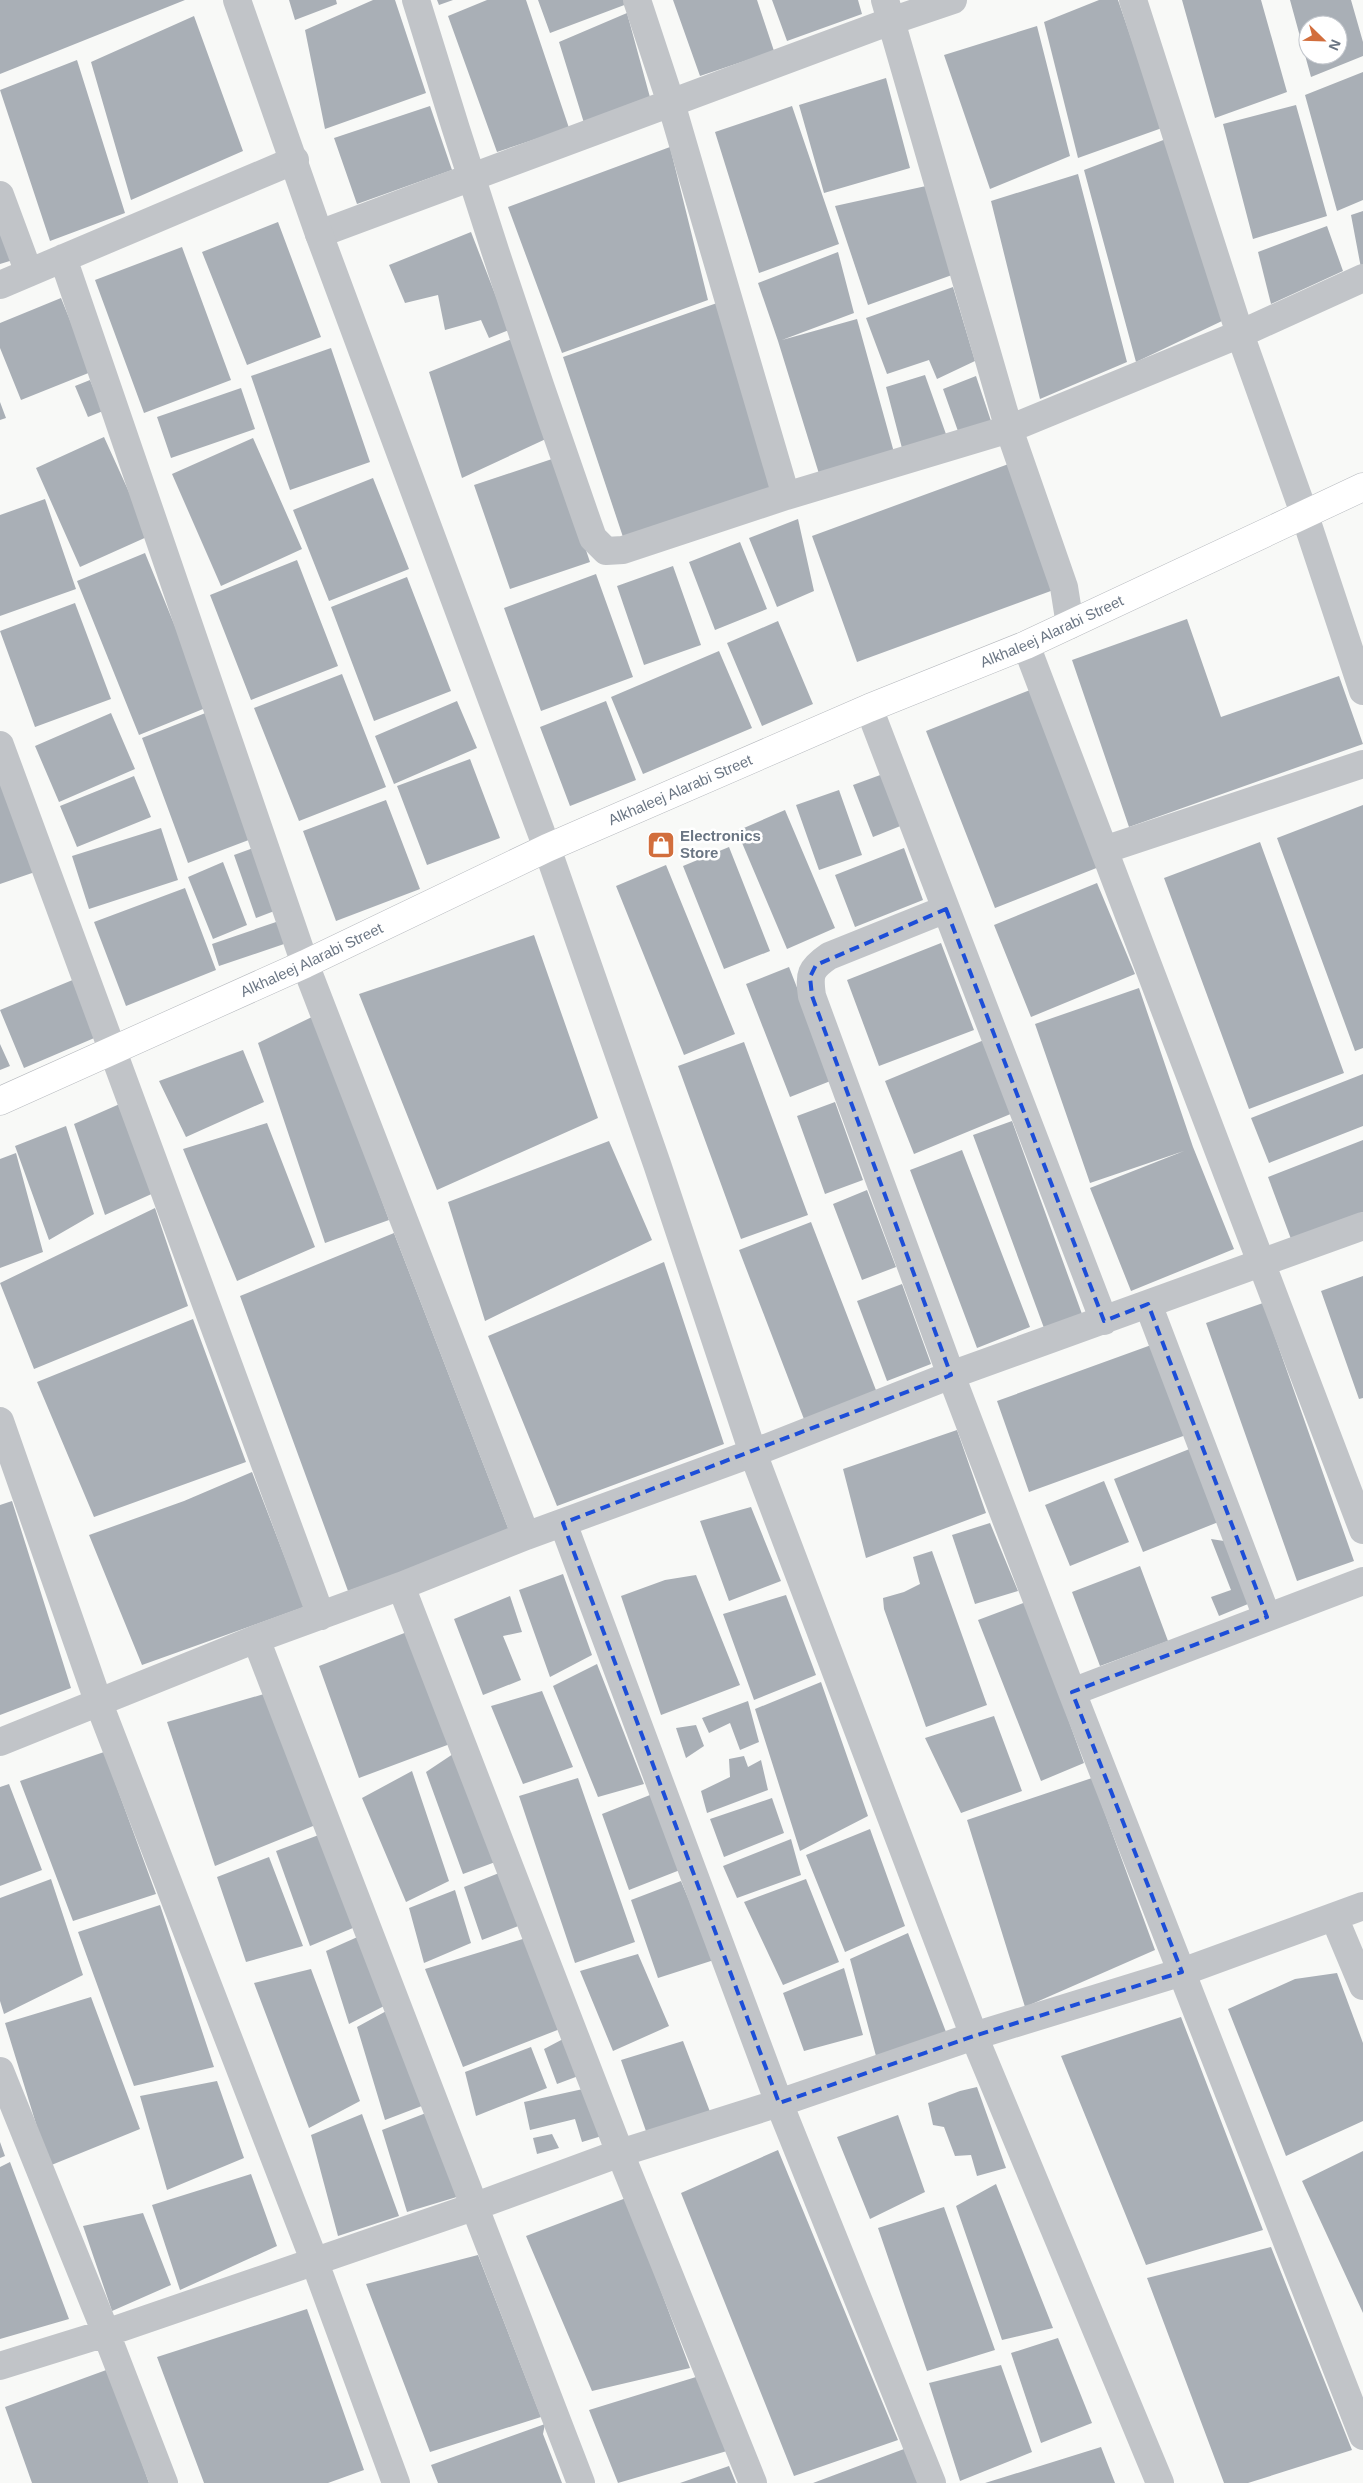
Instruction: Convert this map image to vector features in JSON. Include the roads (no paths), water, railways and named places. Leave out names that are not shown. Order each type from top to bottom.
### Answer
[{"type":"main road","name":"Alkhaleej Alarabi Street","points":[[0,1101],[305,964],[548,848],[869,708],[1026,645],[1305,516],[1363,487]]},
{"type":"street","points":[[237,0],[295,160],[319,234],[548,848],[657,1164],[753,1453],[974,2036],[1160,2483]]},
{"type":"street","points":[[416,0],[470,179],[593,538],[606,550],[623,550],[786,496],[1009,429],[1240,334],[1363,278]]},
{"type":"street","points":[[637,0],[671,103],[786,496]]},
{"type":"street","points":[[319,234],[671,103],[888,10],[953,0]]},
{"type":"street","points":[[1133,0],[1240,334],[1305,516],[1363,691]]},
{"type":"street","points":[[888,10],[1009,429],[1064,587],[1070,625]]},
{"type":"street","points":[[0,285],[295,160]]},
{"type":"street","points":[[0,195],[29,273]]},
{"type":"street","points":[[63,258],[305,964],[526,1536]]},
{"type":"street","points":[[1026,645],[1363,1530]]},
{"type":"street","points":[[869,708],[1104,1321]]},
{"type":"street","points":[[0,745],[111,1051],[321,1616]]},
{"type":"street","points":[[1104,850],[1363,764]]},
{"type":"street","points":[[946,909],[829,956],[816,965],[810,977],[812,996],[951,1375],[1072,1692],[1363,2436]]},
{"type":"street","points":[[0,1742],[256,1639],[401,1586],[526,1536],[753,1453],[951,1375],[1363,1226]]},
{"type":"street","points":[[1148,1304],[1267,1617]]},
{"type":"street","points":[[0,1421],[98,1701],[314,2260],[396,2483]]},
{"type":"street","points":[[564,1523],[779,2103],[932,2483]]},
{"type":"street","points":[[1072,1692],[1363,1581]]},
{"type":"street","points":[[401,1586],[620,2153],[753,2483]]},
{"type":"street","points":[[256,1639],[476,2206],[580,2483]]},
{"type":"street","points":[[0,2366],[106,2332],[476,2206],[620,2153],[779,2103],[974,2036],[1182,1972],[1363,1906]]},
{"type":"street","points":[[1334,1917],[1363,1986]]},
{"type":"street","points":[[0,2071],[106,2332],[164,2483]]},
{"type":"place","name":"Electronics Store","points":[[661,845]]}]
